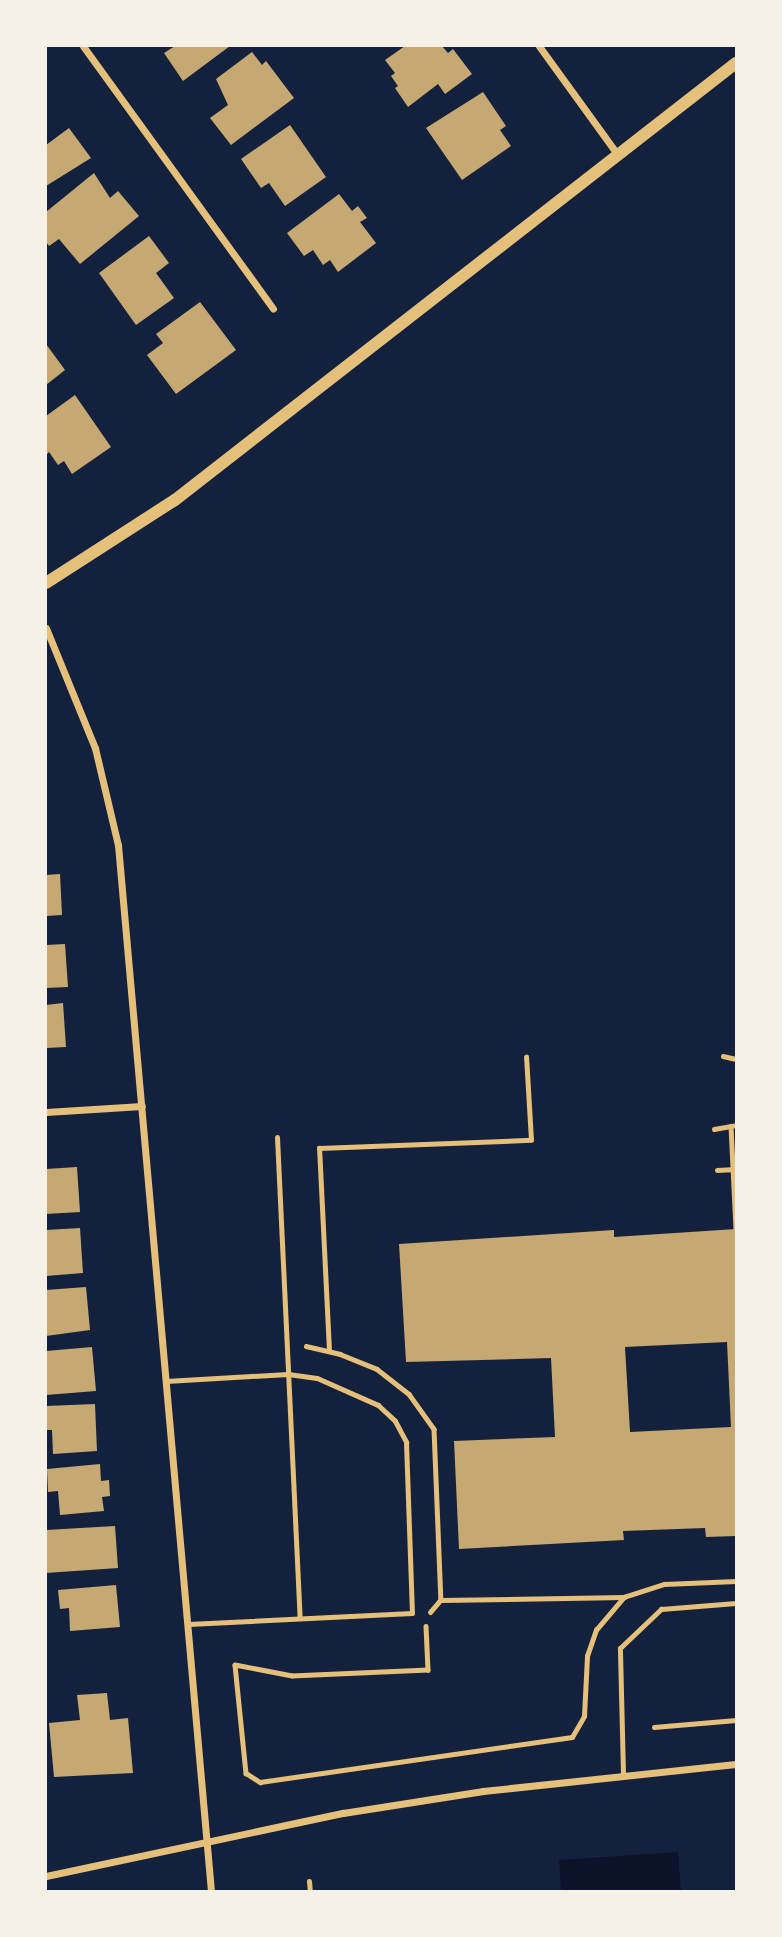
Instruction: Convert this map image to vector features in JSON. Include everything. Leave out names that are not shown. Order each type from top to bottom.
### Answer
[{"type":"street","points":[[83,46],[273,308]]},
{"type":"street","points":[[539,46],[618,155]]},
{"type":"street","points":[[46,583],[175,500],[737,63]]},
{"type":"street","points":[[46,628],[76,695],[110,804],[123,888],[211,1892]]},
{"type":"street","points":[[46,1112],[142,1106]]},
{"type":"street","points":[[46,1876],[343,1812],[623,1774],[737,1764]]},
{"type":"lane","points":[[277,1137],[300,1617]]},
{"type":"lane","points":[[166,1381],[288,1374],[342,1386],[378,1405],[395,1421],[406,1442],[412,1613],[188,1624]]},
{"type":"lane","points":[[623,1774],[620,1648],[661,1609],[737,1603]]},
{"type":"lane","points":[[309,1881],[310,1892]]},
{"type":"path","points":[[723,1056],[737,1059]]},
{"type":"path","points":[[329,1351],[320,1148],[531,1140],[526,1058]]},
{"type":"path","points":[[714,1129],[734,1125],[736,1229]]},
{"type":"path","points":[[716,1170],[735,1169]]},
{"type":"path","points":[[624,1597],[592,1643],[584,1716],[572,1737],[260,1782],[246,1773],[235,1665],[292,1676],[428,1670],[426,1619],[441,1600],[624,1597],[664,1584],[737,1581]]},
{"type":"path","points":[[654,1727],[737,1720]]},
{"type":"water","points":[[678,1852],[681,1891],[561,1891],[559,1860]]},
{"type":"building","points":[[175,46],[230,46],[183,81],[164,53]]},
{"type":"building","points":[[405,46],[442,46],[448,53],[453,49],[472,74],[445,94],[438,84],[408,107],[395,88],[398,86],[391,76],[395,73],[385,60]]},
{"type":"building","points":[[252,52],[262,65],[266,61],[294,98],[231,145],[210,118],[228,105],[216,79]]},
{"type":"building","points":[[483,92],[506,126],[500,130],[511,146],[462,180],[426,128]]},
{"type":"building","points":[[290,125],[326,177],[285,206],[269,183],[261,188],[241,159]]},
{"type":"building","points":[[69,128],[91,158],[46,186],[46,145]]},
{"type":"building","points":[[94,173],[110,198],[118,191],[139,216],[80,264],[59,239],[49,246],[46,242],[46,212]]},
{"type":"building","points":[[339,194],[352,211],[358,206],[367,218],[360,222],[376,243],[338,272],[330,260],[323,265],[313,250],[304,256],[287,233]]},
{"type":"building","points":[[149,236],[169,263],[156,273],[174,298],[136,325],[99,273]]},
{"type":"building","points":[[200,302],[236,350],[176,394],[147,355],[163,343],[156,334]]},
{"type":"building","points":[[46,344],[65,370],[46,385]]},
{"type":"building","points":[[75,395],[111,447],[72,474],[64,461],[58,465],[49,452],[46,455],[46,416]]},
{"type":"building","points":[[60,874],[62,915],[46,916],[46,875]]},
{"type":"building","points":[[65,944],[68,987],[46,988],[46,945]]},
{"type":"building","points":[[63,1003],[66,1047],[46,1048],[46,1005]]},
{"type":"building","points":[[77,1167],[80,1212],[46,1214],[46,1169]]},
{"type":"building","points":[[80,1228],[83,1273],[46,1276],[46,1230]]},
{"type":"building","points":[[736,1229],[736,1536],[706,1537],[705,1528],[623,1531],[624,1540],[459,1549],[454,1441],[555,1437],[551,1358],[406,1362],[399,1244],[614,1230],[614,1237]],"holes":[[[727,1342],[731,1427],[630,1432],[625,1347]]]},
{"type":"building","points":[[86,1287],[90,1330],[46,1336],[46,1290]]},
{"type":"building","points":[[92,1347],[96,1391],[46,1395],[46,1351]]},
{"type":"building","points":[[95,1404],[97,1451],[53,1454],[52,1430],[46,1430],[46,1406]]},
{"type":"building","points":[[100,1464],[101,1481],[109,1480],[110,1496],[102,1497],[104,1511],[60,1515],[58,1491],[48,1492],[47,1469]]},
{"type":"building","points":[[115,1526],[118,1568],[46,1573],[46,1530]]},
{"type":"building","points":[[116,1585],[120,1627],[70,1631],[69,1608],[60,1609],[58,1590]]},
{"type":"building","points":[[107,1693],[110,1720],[128,1718],[133,1773],[54,1777],[49,1723],[80,1720],[77,1695]]}]
